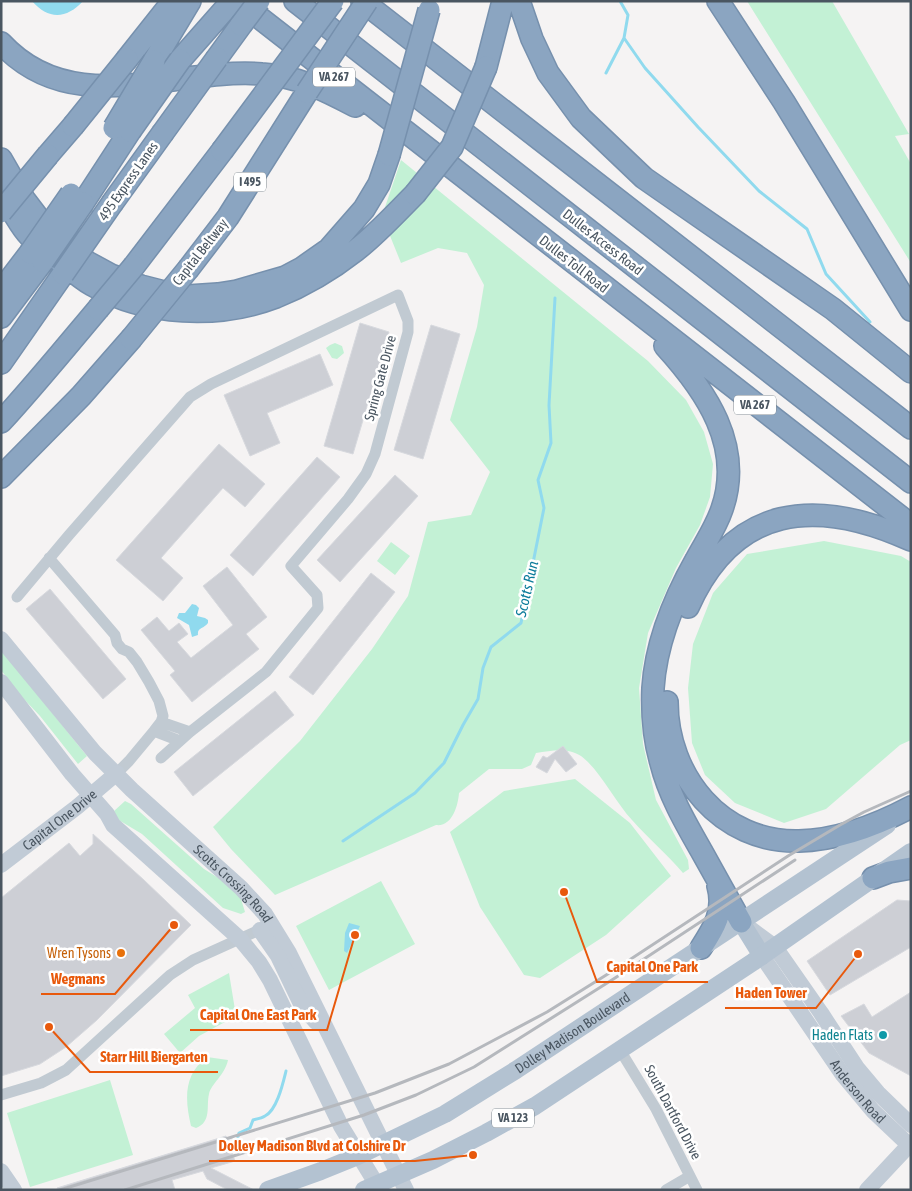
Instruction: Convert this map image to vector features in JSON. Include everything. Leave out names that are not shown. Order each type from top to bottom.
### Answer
[{"type":"highway","points":[[1,212],[173,1]]},
{"type":"highway","points":[[1,317],[37,257],[122,130],[154,61],[190,1]]},
{"type":"highway","name":"495 Express Lanes","points":[[1,364],[113,202],[259,1]]},
{"type":"highway","name":"Dulles Access Road","points":[[295,1],[911,482]]},
{"type":"highway","points":[[1,422],[134,266],[333,1]]},
{"type":"highway","points":[[362,1],[911,428]]},
{"type":"highway","name":"Capital Beltway","points":[[1,478],[75,402],[131,339],[189,268],[228,217],[367,1]]},
{"type":"highway","points":[[1,192],[28,234],[75,273],[93,286],[139,304],[169,310],[189,311],[234,308],[276,297],[312,279],[356,250],[415,194],[452,147],[486,67],[504,1]]},
{"type":"highway","points":[[519,1],[532,39],[548,73],[581,118],[644,178],[833,309],[911,372]]},
{"type":"highway","points":[[122,130],[154,94],[180,60],[231,4]]},
{"type":"highway","name":"Dulles Toll Road","points":[[231,4],[430,151],[911,525]]},
{"type":"highway","points":[[1,159],[24,199],[40,220],[87,262],[110,275],[141,286],[176,295],[188,296],[218,294],[272,281],[302,268],[329,249],[364,209],[379,184],[431,6]]},
{"type":"highway","points":[[722,6],[780,95],[911,310]]},
{"type":"highway","points":[[1,43],[20,60],[36,70],[68,82],[86,85],[120,86],[231,73],[263,74],[294,79],[332,93],[430,151]]},
{"type":"highway","points":[[1,291],[37,257]]},
{"type":"highway","points":[[879,258],[911,299]]},
{"type":"highway","points":[[600,284],[656,337],[693,379],[717,419],[724,435],[729,472],[723,508],[667,621],[658,657],[654,688],[656,741],[663,770],[675,803],[741,922]]},
{"type":"highway","points":[[1,413],[51,364]]},
{"type":"highway","points":[[911,540],[862,522],[825,516],[805,515],[788,517],[764,524],[750,531],[735,542],[720,557],[706,575],[689,604],[681,624],[672,657],[667,706],[672,740],[680,765],[687,779],[699,795],[717,813],[744,830],[779,840],[814,840],[864,828],[911,808]]},
{"type":"highway","points":[[873,878],[889,872],[911,868]]},
{"type":"highway","points":[[701,948],[714,929],[720,910],[721,898],[714,874]]},
{"type":"main road","name":"Scotts Crossing Road","points":[[1,639],[95,753],[132,790],[254,901],[266,927],[289,953],[403,1182]]},
{"type":"main road","points":[[1,682],[113,825],[240,939],[259,962],[270,980],[333,1111],[374,1188]]},
{"type":"main road","name":"Capital One Drive","points":[[1,865],[117,773]]},
{"type":"main road","name":"Dolley Madison Boulevard","points":[[268,1190],[358,1156],[445,1114],[474,1097],[911,808]]},
{"type":"main road","name":"VA 123","points":[[374,1188],[403,1182],[535,1106],[768,952],[911,852]]},
{"type":"main road","points":[[741,922],[768,952]]},
{"type":"main road","name":"Anderson Road","points":[[768,952],[821,1013],[857,1068],[878,1093],[911,1125]]},
{"type":"main road","name":"Anderson Road","points":[[768,952],[842,1075],[873,1111],[910,1145]]},
{"type":"main road","points":[[867,1190],[910,1145]]},
{"type":"main road","points":[[1,1171],[14,1190]]},
{"type":"street","name":"Spring Gate Drive","points":[[17,597],[190,398],[211,384],[398,295],[408,321],[408,332],[376,454],[366,474],[348,499],[291,566],[317,595],[318,608],[266,672],[190,732],[161,758]]},
{"type":"street","points":[[49,558],[116,637],[117,643],[122,649],[129,652],[137,662],[159,701],[163,716],[129,761],[117,773]]},
{"type":"street","points":[[157,726],[190,732]]},
{"type":"street","points":[[157,726],[180,741]]},
{"type":"street","points":[[1,1095],[41,1082],[66,1070],[170,975],[193,960],[266,927]]},
{"type":"street","name":"South Dartford Drive","points":[[620,1050],[656,1109],[697,1190]]},
{"type":"street","points":[[666,1190],[690,1176]]},
{"type":"green space","points":[[747,1],[832,1],[909,134],[895,136],[911,164],[911,263]]},
{"type":"green space","points":[[401,160],[648,361],[686,400],[704,432],[713,464],[710,497],[700,525],[676,568],[648,633],[639,688],[643,744],[656,800],[688,860],[689,869],[683,873],[632,820],[588,762],[570,751],[536,753],[531,765],[522,769],[489,769],[459,793],[456,809],[446,823],[436,825],[275,895],[231,849],[213,827],[300,741],[372,649],[408,596],[428,522],[471,515],[490,472],[450,420],[477,327],[484,285],[467,253],[438,248],[401,263],[382,216]]},
{"type":"green space","points":[[335,343],[342,346],[344,353],[337,359],[332,358],[326,348]]},
{"type":"green space","points":[[824,541],[901,556],[911,562],[911,740],[900,745],[826,809],[784,823],[735,803],[705,775],[692,743],[688,688],[693,644],[713,593],[747,554]]},
{"type":"green space","points":[[391,542],[410,556],[395,575],[377,561]]},
{"type":"green space","points":[[3,652],[87,756],[78,764],[1,670],[1,654]]},
{"type":"green space","points":[[575,779],[630,823],[671,876],[606,935],[540,978],[524,975],[480,907],[450,832],[504,791]]},
{"type":"green space","points":[[125,801],[131,804],[204,869],[233,887],[241,899],[245,912],[241,914],[223,908],[142,834],[117,819],[114,811]]},
{"type":"green space","points":[[381,881],[415,944],[329,990],[296,926]]},
{"type":"green space","points":[[229,973],[236,1016],[199,1036],[180,1053],[164,1034],[195,1008],[188,995]]},
{"type":"green space","points":[[207,1057],[228,1060],[224,1070],[210,1090],[206,1118],[196,1128],[191,1126],[187,1097],[188,1088],[194,1072]]},
{"type":"green space","points":[[110,1080],[133,1155],[30,1187],[7,1113]]},
{"type":"water","points":[[32,1],[83,1],[71,11],[58,15],[44,12]]},
{"type":"water","points":[[192,604],[199,608],[197,616],[205,618],[208,620],[208,623],[200,629],[198,635],[192,637],[189,625],[177,618],[179,613],[185,613]]},
{"type":"water","points":[[349,923],[360,926],[347,953],[344,951],[345,933]]},
{"type":"building","points":[[360,323],[389,332],[353,454],[324,446]]},
{"type":"building","points":[[431,325],[460,334],[423,459],[394,450]]},
{"type":"building","points":[[320,354],[333,385],[267,413],[280,443],[250,456],[224,395]]},
{"type":"building","points":[[219,444],[265,484],[245,507],[223,488],[161,558],[183,578],[163,601],[116,560]]},
{"type":"building","points":[[317,457],[340,477],[253,576],[230,555]]},
{"type":"building","points":[[395,475],[418,496],[340,582],[317,560]]},
{"type":"building","points":[[227,567],[267,617],[246,634],[259,649],[192,702],[170,675],[175,671],[141,630],[157,617],[169,631],[179,623],[188,634],[177,642],[191,658],[233,625],[203,586]]},
{"type":"building","points":[[371,573],[395,592],[313,695],[289,677]]},
{"type":"building","points":[[50,589],[126,679],[103,699],[26,609]]},
{"type":"building","points":[[275,691],[294,715],[193,796],[174,772]]},
{"type":"building","points":[[563,746],[577,764],[566,772],[555,759],[547,773],[536,767],[543,756],[547,758]]},
{"type":"building","points":[[93,834],[191,925],[97,1020],[66,1047],[40,1064],[1,1076],[1,898],[69,843],[80,856],[93,844]]},
{"type":"building","points":[[897,900],[911,901],[911,947],[830,995],[807,961]]},
{"type":"building","name":"Haden Flats","points":[[911,992],[911,1076],[869,1053],[841,1016],[864,1004],[872,1017]]},
{"type":"building","points":[[226,1136],[235,1161],[211,1168],[254,1190],[228,1190],[207,1179],[203,1171],[172,1180],[175,1190],[58,1190],[57,1188]]},
{"type":"waterway","name":"Scotts Run","points":[[606,73],[624,38],[628,15],[620,1]]},
{"type":"waterway","points":[[624,38],[645,68],[759,191],[807,229],[826,274],[870,322]]},
{"type":"waterway","name":"Scotts Run","points":[[343,841],[415,793],[444,763],[478,699],[483,668],[491,647],[521,623],[544,508],[538,480],[551,443],[549,405],[555,298]]},
{"type":"waterway","name":"Scotts Run","points":[[235,1148],[239,1133],[250,1128],[253,1120],[265,1116],[273,1108],[279,1096],[286,1071]]},
{"type":"railway","points":[[60,1190],[375,1093],[449,1064],[547,1012],[788,856],[840,825],[911,791]]},
{"type":"railway","points":[[125,1190],[364,1115],[416,1095],[474,1067],[615,978],[795,860]]},
{"type":"place","name":"Capital One Park","points":[[564,892]]},
{"type":"place","name":"Wegmans","points":[[174,925]]},
{"type":"place","name":"Capital One East Park","points":[[355,935]]},
{"type":"place","name":"Wren Tysons","points":[[121,953]]},
{"type":"place","name":"Haden Tower","points":[[858,954]]},
{"type":"place","name":"Starr Hill Biergarten","points":[[49,1027]]},
{"type":"place","name":"Haden Flats","points":[[883,1035]]},
{"type":"place","name":"Dolley Madison Blvd at Colshire Dr","points":[[473,1155]]}]
